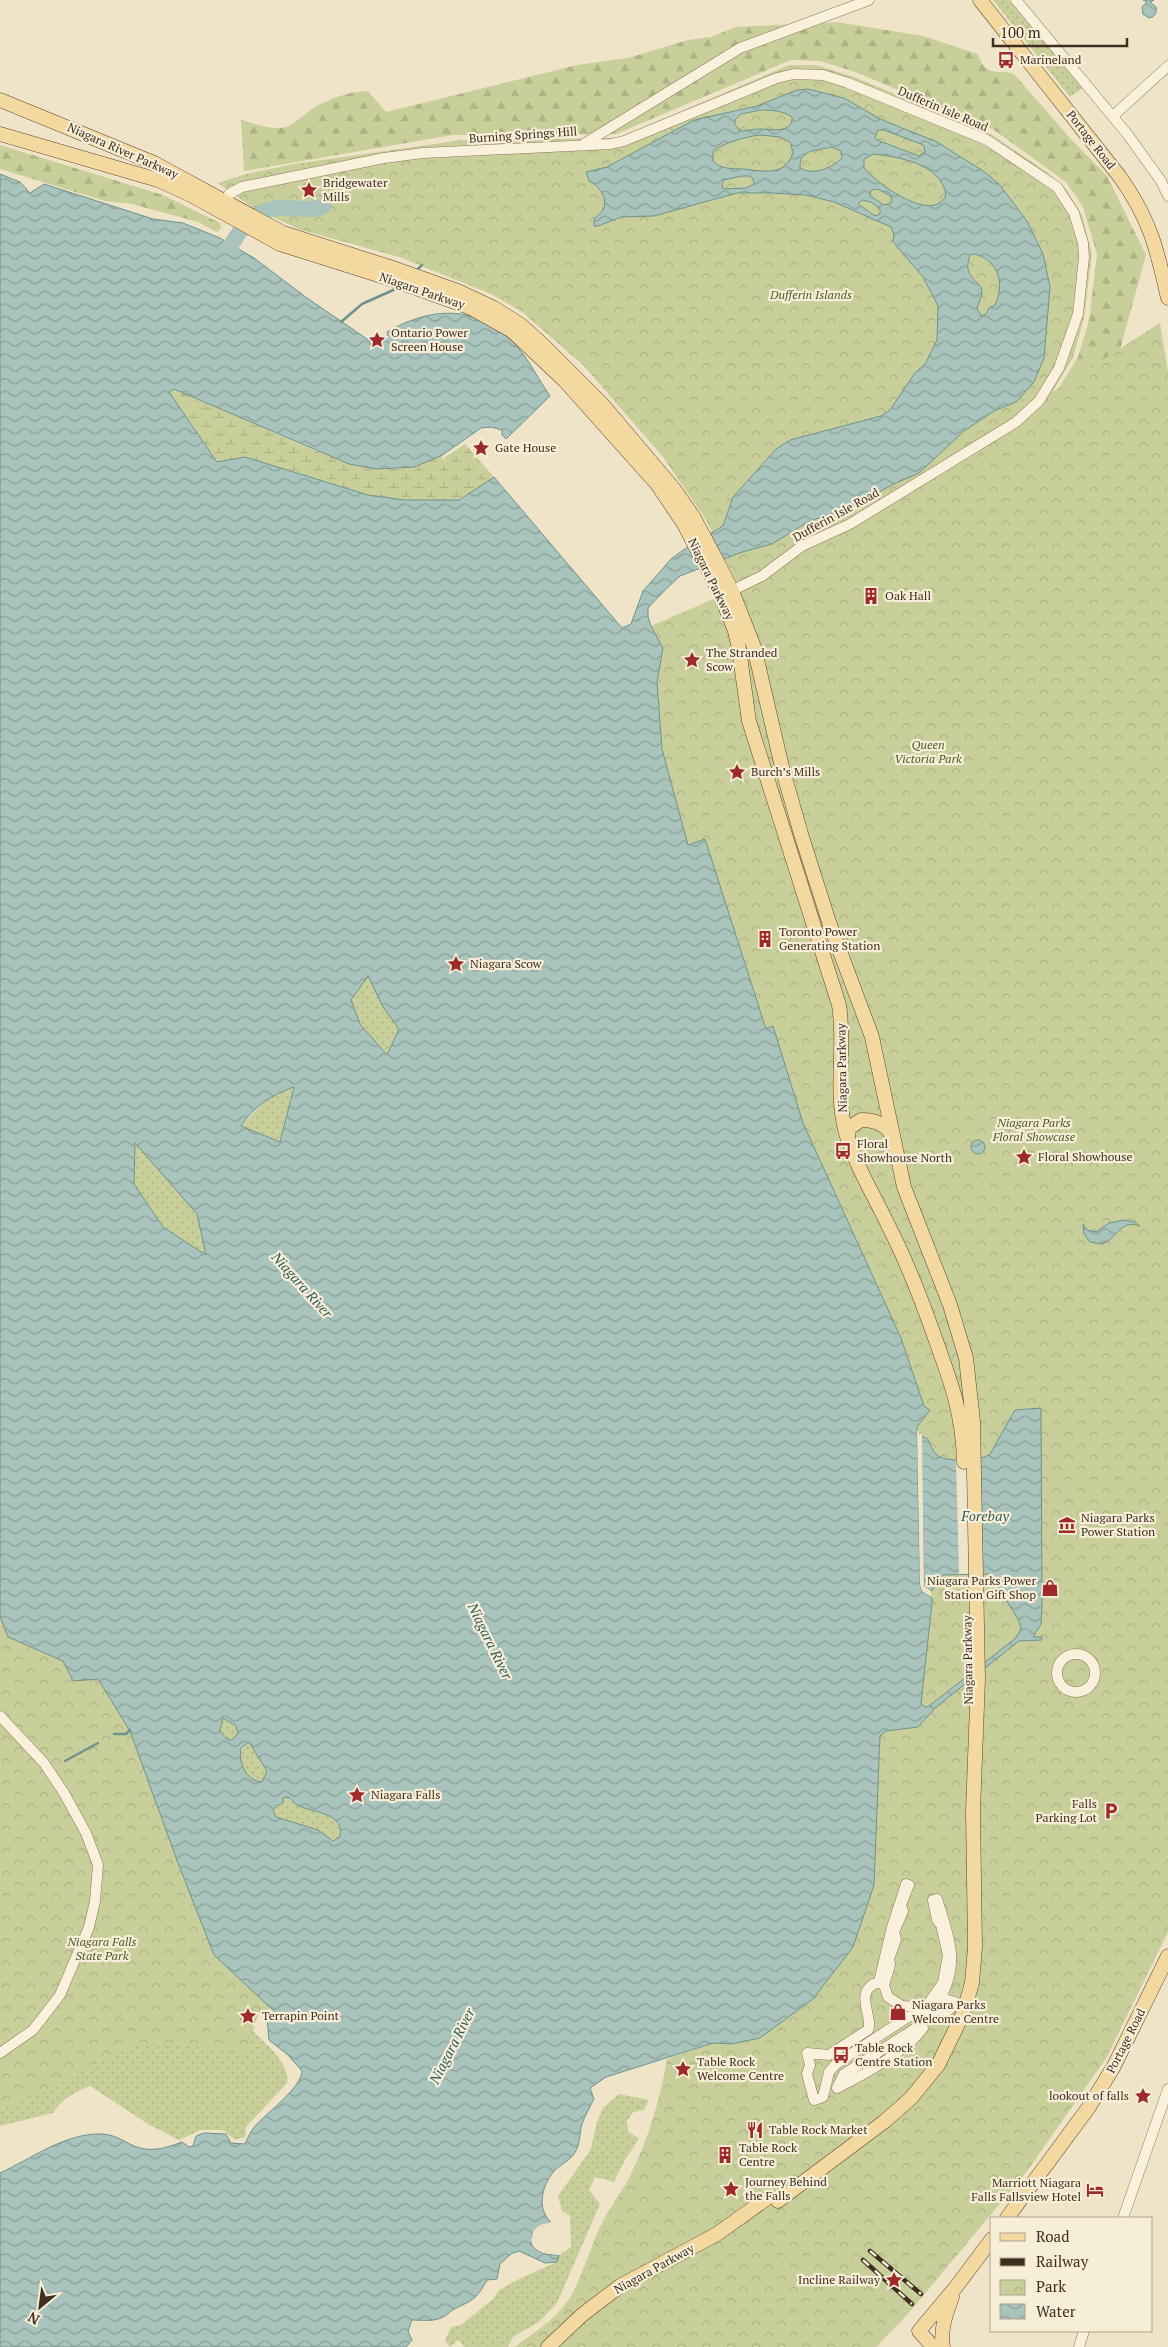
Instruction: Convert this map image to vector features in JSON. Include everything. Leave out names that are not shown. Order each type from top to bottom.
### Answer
[{"type":"main road","name":"Portage Road","points":[[980,0],[1137,201],[1152,233],[1168,298]]},
{"type":"main road","name":"Niagara River Parkway","points":[[0,100],[128,151],[173,172],[228,210]]},
{"type":"main road","name":"Niagara Parkway","points":[[0,134],[151,178],[228,210],[308,254],[393,274],[417,282],[488,316],[512,331],[531,347],[596,414],[696,534],[727,593],[758,660],[782,767],[818,890],[872,1037],[892,1137],[908,1202],[947,1296],[962,1341],[970,1386],[969,1456],[975,1947],[972,1983],[963,2014],[938,2064],[911,2098],[885,2121],[772,2200],[716,2244],[646,2280],[618,2297],[591,2318],[560,2347]]},
{"type":"main road","name":"Niagara Parkway","points":[[727,593],[739,649],[749,721],[839,1005],[842,1030],[841,1102],[848,1138],[908,1266],[921,1300],[958,1403],[969,1456]]},
{"type":"main road","points":[[848,1138],[850,1127],[861,1120],[873,1121],[884,1125],[892,1137]]},
{"type":"main road","name":"Portage Road","points":[[1008,2217],[1089,2107],[1114,2066],[1168,1956]]},
{"type":"main road","name":"Niagara Parkway","points":[[548,2347],[586,2312],[620,2286],[717,2234],[772,2200]]},
{"type":"main road","points":[[933,2347],[919,2331],[956,2287],[990,2242]]},
{"type":"main road","points":[[943,2347],[941,2336],[943,2322],[956,2287]]},
{"type":"street","name":"Burning Springs Hill","points":[[228,210],[232,191],[242,187],[384,158],[423,152],[581,146],[740,48],[869,0]]},
{"type":"street","points":[[1016,0],[1113,116],[1161,181],[1168,196]]},
{"type":"street","points":[[1113,116],[1168,66]]},
{"type":"street","name":"Dufferin Isle Road","points":[[581,146],[624,141],[777,78],[794,74],[823,75],[848,82],[987,140],[1057,187],[1074,213],[1083,243],[1084,257],[1078,314],[1059,368],[1039,401],[1016,422],[850,524],[802,546],[762,576],[727,593]]},
{"type":"street","points":[[0,1716],[32,1750],[64,1793],[86,1833],[98,1865],[95,1901],[89,1927],[60,1995],[33,2030],[0,2054]]},
{"type":"street","points":[[906,1884],[909,1885],[902,1904],[903,1911],[894,1932],[896,1939],[888,1959],[890,1965],[884,1989],[894,2003],[906,2008],[922,2007],[933,1999],[943,1983],[948,1956],[941,1926],[937,1920],[933,1900],[936,1898],[944,1922],[952,1959],[949,1982],[940,1998],[955,2002],[949,2010],[936,2010],[930,2016],[920,2014],[908,2017],[836,2064],[829,2072],[821,2098],[814,2100],[807,2074],[810,2065],[808,2053],[829,2055],[868,2030],[870,2024],[865,2006],[866,1995],[872,1985],[879,1982],[892,1927],[906,1884]]},
{"type":"street","points":[[922,2028],[915,2039],[856,2078],[836,2088],[844,2074],[912,2029],[922,2028]]},
{"type":"street","points":[[1123,2217],[1168,2089]]},
{"type":"street","points":[[1080,2347],[1084,2332]]},
{"type":"green space","points":[[993,0],[1009,0],[1083,88],[1070,97]]},
{"type":"green space","points":[[837,22],[923,36],[977,54],[983,65],[989,70],[1014,74],[1070,138],[1107,176],[1146,255],[1118,357],[1047,407],[1078,357],[1089,320],[1097,254],[1083,207],[1066,182],[994,130],[855,72],[820,61],[791,60],[616,134],[453,135],[244,171],[241,120],[260,126],[284,128],[309,111],[330,100],[352,93],[368,91],[386,112],[577,65],[628,58],[688,40],[711,37],[736,27]]},
{"type":"green space","name":"Queen Victoria Park","points":[[789,65],[816,65],[854,77],[991,134],[1048,173],[1066,189],[1082,215],[1092,254],[1084,318],[1073,358],[1052,392],[1160,323],[1168,372],[1168,1932],[1107,2057],[1028,2170],[908,2314],[876,2347],[515,2347],[547,2323],[559,2312],[570,2297],[608,2211],[636,2165],[657,2104],[667,2059],[713,2043],[731,2044],[879,1746],[880,1736],[886,1731],[918,1727],[931,1712],[929,1706],[923,1706],[920,1702],[932,1608],[931,1591],[942,1576],[951,1574],[988,1574],[1019,1621],[1021,1629],[1037,1618],[1039,1408],[1015,1410],[990,1455],[980,1459],[956,1460],[942,1458],[934,1452],[928,1438],[917,1436],[917,1427],[924,1406],[901,1338],[803,1123],[773,1027],[766,1029],[705,840],[688,845],[662,749],[657,682],[663,648],[651,626],[739,588],[706,520],[663,457],[583,365],[522,312],[491,294],[399,257],[298,229],[252,207],[217,183],[246,174],[294,164],[462,140],[619,138]]},
{"type":"green space","points":[[0,145],[163,195],[220,223],[221,228],[217,232],[198,222],[132,204],[105,201],[0,169]]},
{"type":"green space","points":[[173,389],[196,398],[190,414],[185,415],[169,392]]},
{"type":"green space","points":[[196,399],[322,453],[361,465],[400,468],[421,464],[441,456],[446,463],[444,458],[465,444],[494,477],[459,500],[404,500],[368,495],[245,457],[217,462],[185,415],[190,414]]},
{"type":"green space","points":[[368,975],[383,1007],[399,1029],[387,1055],[360,1024],[351,1000]]},
{"type":"green space","points":[[294,1086],[280,1142],[241,1126],[269,1097]]},
{"type":"green space","points":[[135,1142],[197,1214],[206,1256],[163,1227],[134,1184]]},
{"type":"green space","name":"Niagara Falls State Park","points":[[0,1616],[8,1637],[63,1661],[73,1681],[98,1679],[130,1730],[178,1863],[214,1954],[270,2006],[268,2013],[259,2013],[248,2038],[251,2046],[247,2055],[180,2044],[142,2043],[131,2046],[47,2091],[0,2109]]},
{"type":"green space","points":[[223,1717],[236,1726],[239,1733],[232,1740],[227,1739],[220,1731]]},
{"type":"green space","points":[[249,1742],[267,1771],[262,1782],[250,1777],[245,1772],[240,1759],[241,1752]]},
{"type":"green space","points":[[288,1797],[305,1808],[331,1817],[339,1825],[340,1837],[333,1841],[318,1830],[276,1817],[273,1811],[283,1798]]},
{"type":"green space","points":[[258,2015],[253,2031],[281,2061],[287,2076],[287,2083],[246,2127],[245,2137],[235,2140],[223,2130],[201,2130],[179,2140],[148,2124],[90,2086],[69,2096],[53,2113],[0,2126],[0,2073]]},
{"type":"green space","points":[[619,2094],[649,2100],[644,2110],[633,2112],[627,2121],[628,2131],[639,2139],[626,2158],[614,2182],[595,2177],[589,2190],[600,2204],[557,2303],[539,2322],[513,2337],[508,2347],[465,2347],[458,2340],[450,2347],[445,2341],[451,2327],[461,2325],[493,2299],[499,2290],[557,2262],[559,2255],[571,2247],[570,2216],[562,2211],[558,2196],[591,2149],[597,2122],[603,2108]]},
{"type":"water","points":[[1143,0],[1154,0],[1150,2],[1156,7],[1156,13],[1153,17],[1149,18],[1143,14],[1142,7],[1147,2]]},
{"type":"water","points":[[808,89],[844,98],[880,119],[937,142],[983,171],[999,184],[1027,221],[1043,254],[1050,287],[1044,358],[1034,382],[1016,402],[994,411],[964,431],[919,473],[850,507],[808,522],[772,544],[742,552],[680,576],[648,608],[651,626],[663,648],[657,682],[662,749],[688,845],[705,839],[766,1029],[773,1026],[803,1123],[901,1338],[924,1406],[930,1410],[917,1427],[920,1585],[922,1591],[932,1598],[921,1704],[925,1707],[929,1706],[1016,1638],[1021,1629],[1019,1621],[988,1574],[944,1575],[938,1580],[932,1591],[924,1586],[921,1436],[928,1439],[934,1452],[942,1458],[956,1460],[980,1458],[990,1454],[1015,1410],[1041,1408],[1042,1606],[1041,1624],[1033,1637],[1042,1637],[1042,1640],[1019,1641],[935,1708],[918,1727],[886,1731],[880,1736],[874,1885],[853,1947],[813,1999],[760,2038],[731,2044],[713,2043],[606,2077],[590,2088],[594,2099],[582,2124],[576,2150],[570,2158],[551,2174],[544,2188],[543,2210],[551,2222],[539,2228],[531,2241],[532,2246],[536,2250],[547,2254],[559,2255],[557,2262],[545,2263],[519,2251],[511,2254],[500,2264],[497,2279],[487,2280],[478,2295],[471,2300],[439,2319],[412,2320],[408,2331],[412,2340],[406,2347],[0,2347],[0,2173],[61,2142],[88,2135],[108,2135],[145,2149],[167,2147],[182,2142],[189,2147],[193,2146],[196,2136],[204,2133],[226,2134],[231,2143],[245,2144],[255,2126],[296,2085],[302,2071],[288,2055],[269,2040],[267,2019],[276,2018],[277,2014],[214,1955],[130,1731],[98,1679],[73,1681],[63,1661],[8,1637],[0,1616],[0,174],[20,182],[30,193],[44,184],[153,219],[183,223],[220,238],[254,258],[307,298],[376,345],[388,335],[387,332],[404,323],[438,314],[454,313],[470,316],[486,322],[501,332],[521,351],[550,396],[506,439],[502,435],[502,430],[491,427],[481,428],[441,456],[414,467],[377,469],[349,464],[174,389],[169,392],[217,462],[245,457],[368,495],[404,500],[459,500],[494,477],[622,628],[631,624],[643,591],[671,559],[723,526],[733,497],[776,449],[790,440],[881,416],[890,410],[915,373],[925,364],[937,340],[938,306],[923,277],[893,242],[894,235],[891,227],[834,202],[806,195],[737,193],[654,216],[621,217],[594,226],[594,219],[603,210],[605,201],[602,192],[589,181],[586,172],[607,167],[694,120],[757,106],[797,90]],"holes":[[[761,110],[777,111],[792,117],[789,126],[775,130],[757,129],[740,131],[735,124],[735,120],[741,114]],[[878,130],[884,130],[921,144],[924,146],[925,152],[919,156],[877,140],[875,137]],[[761,135],[780,137],[790,142],[793,152],[790,160],[779,169],[773,171],[727,168],[713,161],[713,152],[717,149],[736,140]],[[831,147],[841,151],[842,158],[822,170],[811,171],[800,168],[803,157],[811,152]],[[873,154],[907,160],[928,169],[936,176],[943,184],[946,195],[939,203],[929,206],[918,204],[892,191],[870,175],[864,168],[864,159]],[[742,176],[750,176],[753,179],[754,184],[746,188],[723,189],[722,184],[724,180]],[[878,189],[892,197],[891,203],[884,205],[870,196],[871,190]],[[862,200],[871,202],[880,209],[880,214],[875,216],[858,204]],[[974,254],[989,262],[998,274],[999,289],[995,305],[989,308],[986,314],[981,316],[977,308],[982,294],[981,287],[974,280],[968,270],[970,255]],[[368,976],[383,1007],[399,1029],[387,1055],[360,1024],[351,1000]],[[294,1087],[280,1142],[241,1126],[251,1113],[271,1097]],[[135,1143],[197,1214],[206,1255],[163,1227],[134,1184]],[[223,1718],[236,1726],[238,1733],[232,1740],[227,1739],[220,1731]],[[249,1742],[267,1771],[262,1782],[256,1781],[244,1770],[241,1748]],[[288,1797],[303,1808],[333,1818],[338,1823],[340,1837],[333,1841],[318,1830],[276,1817],[273,1811],[276,1806],[283,1803],[283,1798]]]},
{"type":"water","points":[[975,1140],[981,1140],[985,1147],[981,1154],[975,1154],[971,1150],[971,1144]]},
{"type":"water","points":[[1124,1220],[1134,1222],[1140,1226],[1128,1225],[1123,1227],[1102,1244],[1090,1242],[1084,1234],[1083,1224],[1087,1230],[1096,1232],[1109,1223]]},
{"type":"pier","points":[[917,1431],[919,1431],[919,1435],[922,1433],[924,1586],[931,1591],[930,1596],[922,1591],[920,1585]]},
{"type":"pier","points":[[956,1459],[979,1459],[981,1573],[959,1574]]},
{"type":"pier","points":[[551,2222],[536,2232],[534,2239],[537,2247],[544,2251],[561,2254],[559,2255],[543,2253],[535,2248],[531,2240],[534,2230],[540,2225]]},
{"type":"waterway","points":[[231,245],[248,222],[262,212],[279,208],[311,209],[324,206]]},
{"type":"waterway","points":[[416,271],[422,265]]},
{"type":"waterway","points":[[341,322],[362,304],[400,287]]},
{"type":"waterway","points":[[114,1734],[126,1734],[130,1730]]},
{"type":"waterway","points":[[65,1761],[98,1743]]},
{"type":"railway","points":[[870,2251],[921,2294]]},
{"type":"railway","points":[[863,2260],[912,2304]]},
{"type":"place","name":"Marineland","points":[[1006,60]]},
{"type":"place","name":"Bridgewater Mills","points":[[309,190]]},
{"type":"place","name":"Ontario Power Screen House","points":[[377,340]]},
{"type":"place","name":"Gate House","points":[[481,448]]},
{"type":"place","name":"Oak Hall","points":[[871,596]]},
{"type":"place","name":"The Stranded Scow","points":[[692,660]]},
{"type":"place","name":"Burch’s Mills","points":[[737,772]]},
{"type":"place","name":"Toronto Power Generating Station","points":[[765,939]]},
{"type":"place","name":"Niagara Scow","points":[[456,964]]},
{"type":"place","name":"Floral Showhouse North","points":[[843,1151]]},
{"type":"place","name":"Floral Showhouse","points":[[1024,1157]]},
{"type":"place","name":"Niagara Parks Power Station","points":[[1067,1525]]},
{"type":"place","name":"Niagara Parks Power Station Gift Shop","points":[[1050,1588]]},
{"type":"place","name":"Niagara Falls","points":[[357,1795]]},
{"type":"place","name":"Falls Parking Lot","points":[[1111,1811]]},
{"type":"place","name":"Niagara Parks Welcome Centre","points":[[898,2012]]},
{"type":"place","name":"Terrapin Point","points":[[248,2016]]},
{"type":"place","name":"Table Rock Centre Station","points":[[841,2055]]},
{"type":"place","name":"Table Rock Welcome Centre","points":[[683,2069]]},
{"type":"place","name":"lookout of falls","points":[[1143,2096]]},
{"type":"place","name":"Table Rock Market","points":[[755,2130]]},
{"type":"place","name":"Table Rock Centre","points":[[725,2155]]},
{"type":"place","name":"Journey Behind the Falls","points":[[731,2189]]},
{"type":"place","name":"Marriott Niagara Falls Fallsview Hotel","points":[[1095,2190]]},
{"type":"place","name":"Incline Railway","points":[[894,2280]]},
{"type":"park label","name":"Dufferin Islands","points":[[811,295]]},
{"type":"park label","name":"Niagara Parks Floral Showcase","points":[[1034,1130]]},
{"type":"water label","name":"Niagara River","points":[[302,1285]]},
{"type":"water label","name":"Forebay","points":[[985,1516]]},
{"type":"water label","name":"Niagara River","points":[[490,1641]]},
{"type":"water label","name":"Niagara River","points":[[452,2046]]}]
